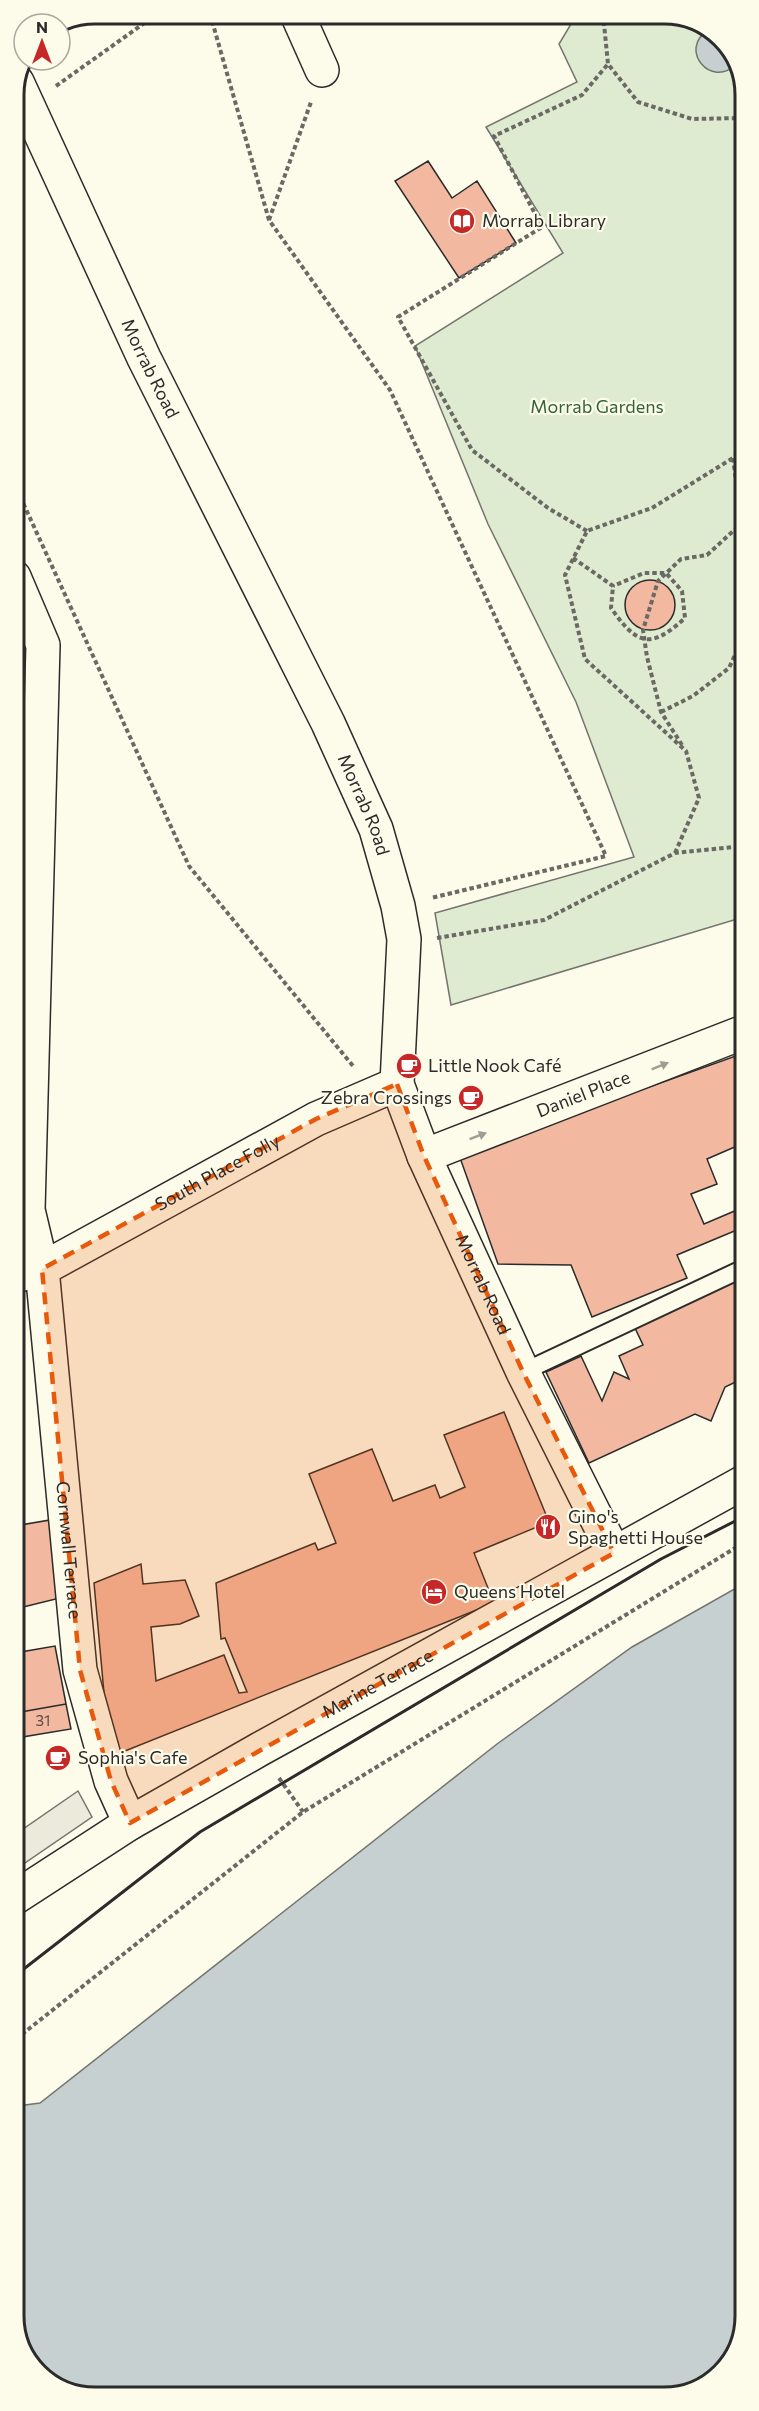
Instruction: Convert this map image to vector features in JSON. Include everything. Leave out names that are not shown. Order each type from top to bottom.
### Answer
[{"type":"street","points":[[301,24],[322,70]]},
{"type":"street","name":"Morrab Road","points":[[24,96],[144,358],[347,766],[376,830],[398,906],[404,939],[386,1089],[424,1156],[523,1372],[614,1553]]},
{"type":"street","name":"Cornwall Terrace","points":[[24,600],[44,645],[24,1132]]},
{"type":"street","name":"Daniel Place","points":[[424,1156],[735,1035]]},
{"type":"street","name":"South Place Folly","points":[[29,1273],[316,1119],[386,1089]]},
{"type":"street","name":"Cornwall Terrace","points":[[24,1230],[80,1670],[111,1781],[130,1823]]},
{"type":"street","name":"Marine Terrace","points":[[24,1892],[130,1823],[735,1487]]},
{"type":"lane","points":[[523,1372],[735,1272]]},
{"type":"path","points":[[24,93],[140,24]]},
{"type":"path","points":[[213,24],[269,220],[390,390],[606,856],[398,906]]},
{"type":"path","points":[[604,24],[608,64],[638,102],[692,119],[735,118]]},
{"type":"path","points":[[587,531],[548,508],[472,450],[398,316],[542,227],[494,136],[582,95],[608,64]]},
{"type":"path","points":[[269,220],[322,70]]},
{"type":"path","points":[[686,751],[585,658],[565,575],[587,531],[652,508],[733,458],[735,472]]},
{"type":"path","points":[[24,505],[189,866],[386,1089]]},
{"type":"path","points":[[675,853],[699,798],[686,751],[661,712],[643,630],[658,581],[681,559],[707,555],[735,529]]},
{"type":"path","points":[[573,558],[613,586]]},
{"type":"path","points":[[644,573],[666,573],[682,591],[685,618],[665,637],[644,640],[626,630],[611,608],[613,586],[644,573]]},
{"type":"path","points":[[661,712],[693,696],[729,668],[735,656]]},
{"type":"path","points":[[404,939],[441,937],[544,920],[675,853],[735,847]]},
{"type":"path","points":[[24,2033],[303,1812],[735,1548]]},
{"type":"path","points":[[282,1783],[303,1812]]},
{"type":"highlighted area","points":[[397,1084],[424,1156],[523,1372],[614,1553],[130,1823],[111,1781],[80,1670],[42,1269],[316,1119]]},
{"type":"green space","name":"Morrab Gardens","points":[[571,24],[678,25],[691,29],[711,42],[725,60],[733,77],[735,95],[735,920],[451,1005],[435,913],[634,857],[576,702],[488,524],[415,346],[563,253],[486,127],[577,82],[559,44]]},
{"type":"shaded area","points":[[703,36],[717,48],[730,68],[717,72],[701,63],[696,47]]},
{"type":"shaded area","points":[[735,1589],[735,2316],[731,2339],[720,2359],[711,2369],[695,2380],[682,2385],[664,2387],[90,2387],[68,2382],[48,2369],[29,2343],[24,2316],[24,2106],[40,2103],[497,1744],[632,1647]]},
{"type":"shaded area","points":[[78,1791],[92,1817],[24,1864],[24,1828]]},
{"type":"building","name":"Morrab Library","points":[[428,161],[452,198],[477,181],[516,243],[459,278],[395,181]]},
{"type":"building","points":[[645,580],[655,580],[668,587],[675,600],[675,610],[668,623],[655,630],[645,630],[636,626],[629,619],[625,610],[625,600],[629,591],[636,584]]},
{"type":"building","points":[[735,1056],[735,1147],[707,1159],[717,1184],[691,1194],[704,1224],[735,1211],[735,1231],[677,1255],[687,1278],[592,1317],[571,1265],[498,1264],[459,1155]]},
{"type":"building","points":[[735,1281],[735,1382],[725,1387],[711,1421],[695,1414],[589,1463],[546,1372],[581,1356],[602,1401],[614,1372],[629,1379],[619,1356],[643,1345],[635,1328]]},
{"type":"building","points":[[504,1412],[549,1522],[474,1553],[494,1603],[115,1755],[108,1737],[94,1583],[141,1564],[143,1584],[185,1580],[199,1616],[180,1624],[151,1627],[156,1681],[224,1655],[239,1693],[247,1692],[225,1638],[221,1639],[216,1583],[315,1543],[318,1550],[336,1543],[309,1474],[372,1449],[393,1501],[435,1485],[440,1498],[465,1487],[444,1435]]},
{"type":"building","points":[[56,1519],[60,1598],[24,1607],[24,1524]]},
{"type":"building","points":[[55,1646],[66,1704],[24,1711],[24,1651]]},
{"type":"building","points":[[66,1704],[71,1729],[24,1737],[24,1711]]},
{"type":"wall","points":[[24,1969],[200,1832],[661,1559],[735,1521]]},
{"type":"place","name":"Morrab Library","points":[[462,221]]},
{"type":"place","name":"Little Nook Café","points":[[409,1066]]},
{"type":"place","name":"Zebra Crossings","points":[[471,1098]]},
{"type":"place","name":"Gino's Spaghetti House","points":[[548,1527]]},
{"type":"place","name":"Queens Hotel","points":[[434,1592]]},
{"type":"place","name":"Sophia's Cafe","points":[[58,1758]]}]
